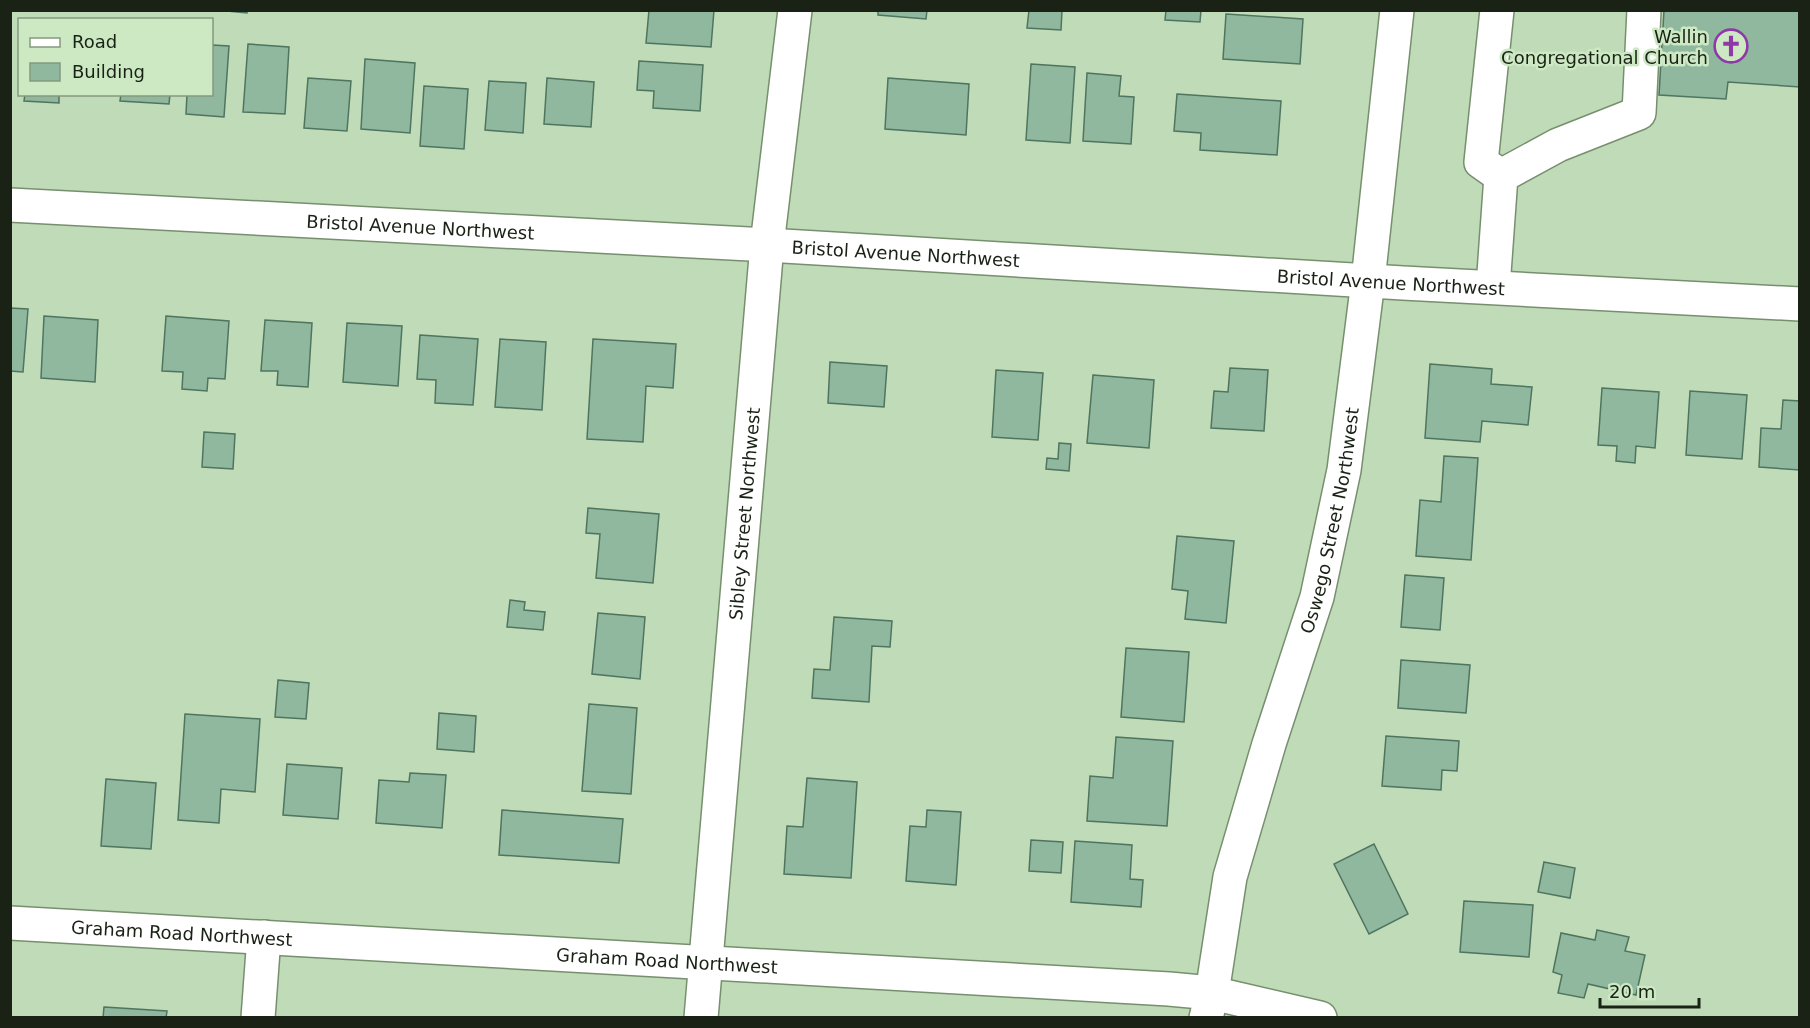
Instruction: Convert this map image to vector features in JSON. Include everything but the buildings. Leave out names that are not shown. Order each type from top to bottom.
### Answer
[{"type":"street","name":"Sibley Street Northwest","points":[[701,1017],[767,245],[795,10]]},
{"type":"street","name":"Oswego Street Northwest","points":[[1209,1005],[1230,877],[1269,744],[1317,597],[1344,470],[1368,281],[1396,10]]},
{"type":"street","points":[[1497,10],[1481,162],[1501,176]]},
{"type":"street","points":[[1501,176],[1558,145],[1639,113],[1644,10]]},
{"type":"street","points":[[1493,287],[1501,176]]},
{"type":"street","name":"Bristol Avenue Northwest","points":[[10,205],[767,245],[1800,304]]},
{"type":"street","name":"Graham Road Northwest","points":[[10,923],[705,961],[1209,1005],[1320,1017]]},
{"type":"street","points":[[258,1017],[264,937]]},
{"type":"place","name":"Wallin Congregational Church","points":[[1731,46]]}]
